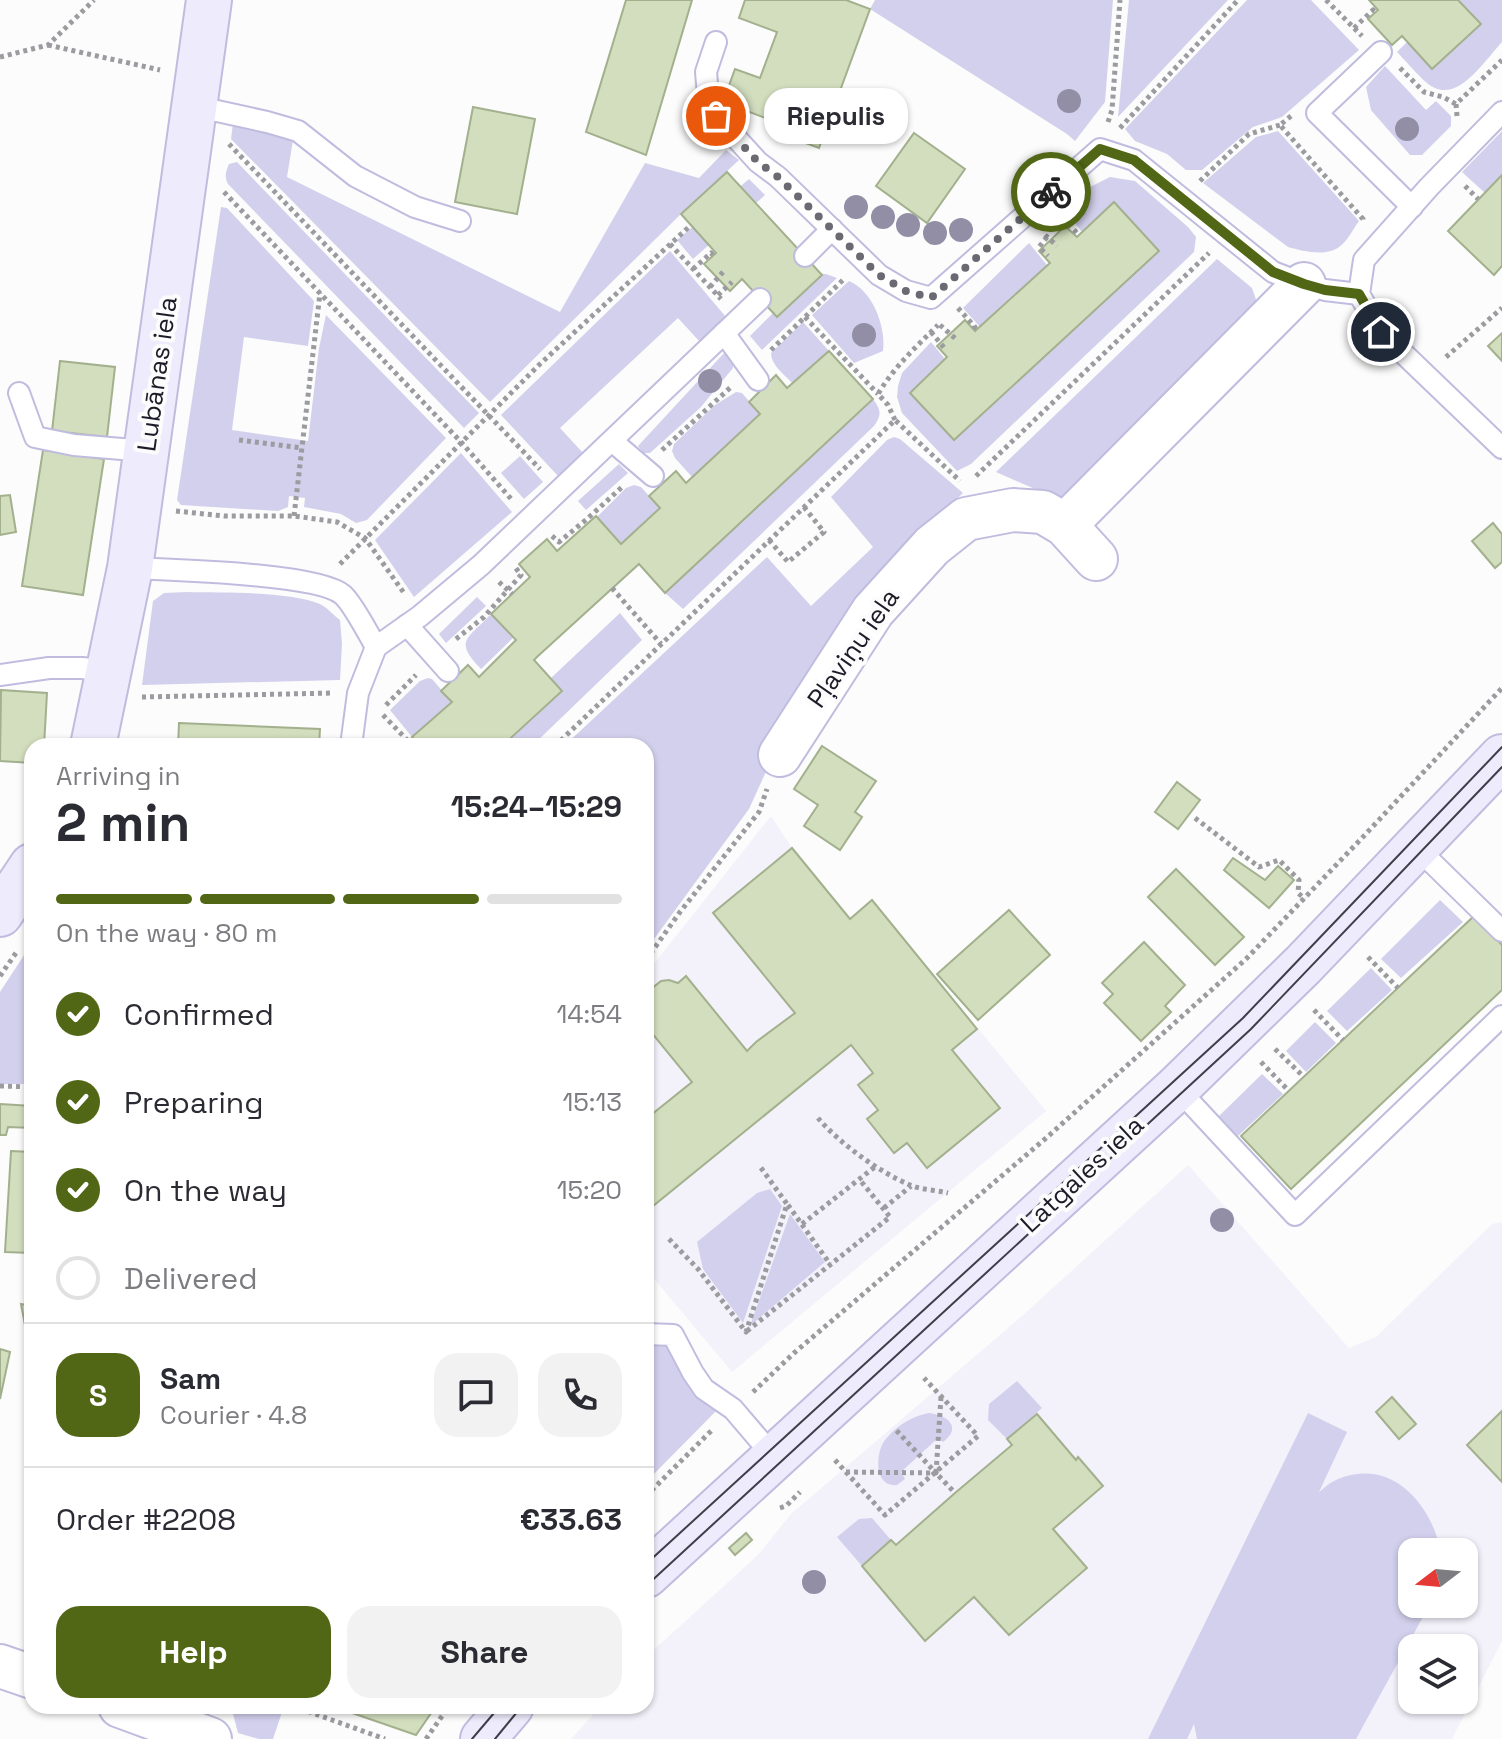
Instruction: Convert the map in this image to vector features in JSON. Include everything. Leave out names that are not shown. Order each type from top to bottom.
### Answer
[{"type":"street","name":"Lubānas iela","points":[[97,738],[121,684],[130,568],[209,0]]},
{"type":"street","points":[[1065,525],[1304,284]]},
{"type":"street","name":"Pļaviņu iela","points":[[780,755],[873,611],[932,546],[966,519],[1013,510],[1043,512],[1065,525],[1096,559]]},
{"type":"street","name":"Latgales iela","points":[[654,1568],[1177,1088],[1303,965],[1502,757]]},
{"type":"street","points":[[0,914],[24,878]]},
{"type":"street","points":[[0,1666],[24,1674]]},
{"type":"street","points":[[142,1714],[210,1739]]},
{"type":"street","points":[[205,1714],[210,1739]]},
{"type":"street","points":[[483,1739],[504,1714]]},
{"type":"lane","points":[[716,42],[706,72],[708,95],[716,116],[758,162],[778,177],[879,275],[906,291],[931,298],[1100,149],[1134,160],[1273,272],[1325,290],[1359,294]]},
{"type":"lane","points":[[1381,52],[1317,113],[1412,207]]},
{"type":"lane","points":[[194,106],[298,131],[355,176],[415,207],[460,221]]},
{"type":"lane","points":[[1502,112],[1364,260],[1359,294],[1381,332],[1502,448]]},
{"type":"lane","points":[[805,256],[832,229]]},
{"type":"lane","points":[[352,738],[358,693],[376,647],[481,565],[760,299]]},
{"type":"lane","points":[[724,333],[754,375]]},
{"type":"lane","points":[[19,393],[35,437],[74,445],[146,451]]},
{"type":"lane","points":[[612,441],[647,472]]},
{"type":"lane","points":[[130,568],[294,580],[320,585],[343,594],[376,647]]},
{"type":"lane","points":[[413,620],[442,664]]},
{"type":"lane","points":[[0,675],[49,668],[82,668],[121,684]]},
{"type":"lane","points":[[1416,847],[1502,931]]},
{"type":"lane","points":[[1177,1088],[1295,1215],[1502,1016]]},
{"type":"lane","points":[[654,1334],[673,1335],[704,1389],[733,1409],[774,1457]]},
{"type":"path","points":[[48,45],[94,0]]},
{"type":"path","points":[[1100,149],[1112,110],[1120,0]]},
{"type":"path","points":[[1100,149],[1238,0]]},
{"type":"path","points":[[1354,28],[1373,10],[1375,12]]},
{"type":"path","points":[[0,57],[48,45],[165,72]]},
{"type":"path","points":[[1181,198],[1249,134],[1280,125],[1291,115]]},
{"type":"path","points":[[1280,125],[1363,219],[1362,225]]},
{"type":"path","points":[[226,140],[587,519]]},
{"type":"path","points":[[218,186],[461,442],[529,519]]},
{"type":"path","points":[[1057,211],[1077,233],[1074,235]]},
{"type":"path","points":[[320,585],[540,364],[691,225]]},
{"type":"path","points":[[1038,229],[1057,246]]},
{"type":"path","points":[[805,317],[888,405],[895,420],[966,486],[1228,235]]},
{"type":"path","points":[[1047,237],[1039,247],[1048,256]]},
{"type":"path","points":[[670,244],[740,318]]},
{"type":"path","points":[[693,269],[711,253],[713,255]]},
{"type":"path","points":[[555,549],[559,542],[647,472],[754,375],[805,317],[843,281],[861,257]]},
{"type":"path","points":[[710,287],[723,272]]},
{"type":"path","points":[[718,295],[732,282]]},
{"type":"path","points":[[294,516],[320,293]]},
{"type":"path","points":[[878,394],[902,360],[967,297]]},
{"type":"path","points":[[957,307],[975,327],[973,329]]},
{"type":"path","points":[[1442,360],[1502,308]]},
{"type":"path","points":[[939,324],[957,340]]},
{"type":"path","points":[[931,332],[946,350]]},
{"type":"path","points":[[563,738],[895,420]]},
{"type":"path","points":[[239,440],[302,448]]},
{"type":"path","points":[[769,540],[788,562],[824,532],[803,507]]},
{"type":"path","points":[[171,510],[224,516],[294,516],[337,522],[365,538],[413,620]]},
{"type":"path","points":[[547,531],[559,542]]},
{"type":"path","points":[[373,717],[442,664],[521,575],[512,564],[520,557]]},
{"type":"path","points":[[612,588],[661,644]]},
{"type":"path","points":[[121,684],[358,693]]},
{"type":"path","points":[[654,1488],[794,1353],[1246,959],[1502,688]]},
{"type":"path","points":[[379,711],[405,738]]},
{"type":"path","points":[[654,949],[759,812],[780,755]]},
{"type":"path","points":[[1195,818],[1259,867],[1279,860],[1299,880],[1298,893],[1305,899]]},
{"type":"path","points":[[1368,957],[1398,988]]},
{"type":"path","points":[[1314,1010],[1343,1040]]},
{"type":"path","points":[[1275,1049],[1304,1077]]},
{"type":"path","points":[[1261,1062],[1289,1091]]},
{"type":"path","points":[[0,1086],[24,1087]]},
{"type":"path","points":[[818,1118],[830,1132],[876,1166],[912,1186],[948,1193]]},
{"type":"path","points":[[759,1165],[830,1264]]},
{"type":"path","points":[[802,1224],[876,1166]]},
{"type":"path","points":[[746,1332],[890,1217],[860,1180]]},
{"type":"path","points":[[884,1208],[912,1186]]},
{"type":"path","points":[[746,1332],[787,1204]]},
{"type":"path","points":[[669,1239],[698,1269],[746,1332]]},
{"type":"path","points":[[835,1460],[885,1515],[978,1436],[924,1378]]},
{"type":"path","points":[[936,1473],[941,1396]]},
{"type":"path","points":[[896,1430],[955,1493]]},
{"type":"path","points":[[846,1472],[936,1473]]},
{"type":"path","points":[[315,1714],[385,1739]]},
{"type":"path","points":[[426,1739],[443,1714]]},
{"type":"shaded area","points":[[875,0],[1113,0],[1105,102],[1075,141],[870,9]]},
{"type":"shaded area","points":[[1129,0],[1228,0],[1118,117]]},
{"type":"shaded area","points":[[1247,0],[1311,0],[1359,50],[1282,117],[1253,127],[1202,170],[1186,170],[1167,154],[1135,141],[1125,129]]},
{"type":"shaded area","points":[[1458,0],[1502,0],[1502,42],[1462,84],[1443,90],[1424,81],[1397,52],[1407,42],[1432,68],[1480,24]]},
{"type":"shaded area","points":[[1385,66],[1426,110],[1436,101],[1451,116],[1451,126],[1422,155],[1410,155],[1371,110],[1366,87]]},
{"type":"shaded area","points":[[233,123],[293,140],[287,177],[560,312],[645,163],[699,178],[726,150],[739,160],[490,402],[231,139]]},
{"type":"shaded area","points":[[1278,131],[1359,221],[1345,242],[1334,250],[1314,252],[1288,247],[1203,183],[1256,137]]},
{"type":"shaded area","points":[[1502,131],[1502,175],[1485,193],[1462,172]]},
{"type":"shaded area","points":[[237,162],[479,413],[464,428],[228,184],[229,164]]},
{"type":"shaded area","points":[[1110,177],[1135,181],[1188,227],[1196,237],[1194,252],[971,464],[957,471],[902,413],[897,397],[902,373],[931,342],[945,359],[911,394],[954,440],[1158,251],[1114,202],[1082,232],[1065,211],[1090,187]]},
{"type":"shaded area","points":[[749,179],[765,195],[693,259],[677,240]]},
{"type":"shaded area","points":[[221,207],[227,208],[314,301],[308,346],[244,337],[232,430],[308,441],[326,315],[446,438],[367,520],[356,523],[341,514],[304,507],[305,498],[289,496],[288,507],[278,511],[181,505],[177,500]]},
{"type":"shaded area","points":[[1029,243],[1047,265],[980,327],[963,308]]},
{"type":"shaded area","points":[[670,251],[726,317],[700,342],[678,318],[560,428],[584,454],[559,477],[501,415]]},
{"type":"shaded area","points":[[1217,259],[1252,288],[1261,314],[1071,500],[1060,500],[996,472]]},
{"type":"shaded area","points":[[813,273],[837,278],[762,350],[750,336]]},
{"type":"shaded area","points":[[849,281],[871,301],[880,321],[883,342],[883,351],[854,363],[812,315]]},
{"type":"shaded area","points":[[803,322],[829,351],[793,384],[776,366],[771,353]]},
{"type":"shaded area","points":[[725,352],[734,360],[733,368],[701,407],[650,453],[643,453],[638,446]]},
{"type":"shaded area","points":[[736,392],[742,393],[760,414],[692,477],[675,458],[672,451],[674,444],[715,405]]},
{"type":"shaded area","points":[[873,399],[880,412],[874,426],[683,609],[665,593]]},
{"type":"shaded area","points":[[894,437],[900,439],[963,493],[875,577],[790,719],[749,809],[654,939],[654,738],[573,738],[767,557],[811,606],[873,547],[831,497],[887,440]]},
{"type":"shaded area","points":[[461,453],[512,512],[414,597],[375,540]]},
{"type":"shaded area","points":[[520,456],[543,482],[524,499],[501,473]]},
{"type":"shaded area","points":[[619,464],[628,473],[586,510],[578,501]]},
{"type":"shaded area","points":[[634,485],[641,487],[660,508],[621,544],[597,517],[626,488]]},
{"type":"shaded area","points":[[164,593],[274,595],[323,606],[340,620],[340,680],[142,685],[153,601]]},
{"type":"shaded area","points":[[477,597],[486,606],[446,643],[439,634]]},
{"type":"shaded area","points":[[620,613],[642,640],[540,738],[511,738],[562,691],[551,678]]},
{"type":"shaded area","points":[[491,614],[513,638],[481,669],[466,645],[470,635]]},
{"type":"shaded area","points":[[428,678],[452,702],[412,737],[390,710],[420,681]]},
{"type":"shaded area","points":[[771,816],[792,848],[850,918],[872,900],[1046,1111],[732,1372],[654,1279],[654,964]]},
{"type":"shaded area","points":[[1440,900],[1463,922],[1401,978],[1381,959]]},
{"type":"shaded area","points":[[24,955],[24,1084],[0,1084],[0,992]]},
{"type":"shaded area","points":[[1371,968],[1392,990],[1347,1031],[1327,1011]]},
{"type":"shaded area","points":[[1315,1022],[1336,1043],[1306,1072],[1286,1051]]},
{"type":"shaded area","points":[[1262,1074],[1283,1094],[1238,1136],[1218,1117]]},
{"type":"shaded area","points":[[1188,1165],[1349,1348],[1376,1337],[1492,1224],[1502,1222],[1502,1641],[1478,1688],[1478,1634],[1398,1634],[1398,1714],[1465,1714],[1452,1739],[571,1739],[594,1714],[654,1714],[654,1650],[758,1555],[791,1514],[1022,1316]]},
{"type":"shaded area","points":[[770,1189],[782,1206],[743,1323],[703,1269],[697,1242],[757,1193]]},
{"type":"shaded area","points":[[790,1214],[825,1262],[750,1326]]},
{"type":"shaded area","points":[[654,1341],[671,1341],[721,1406],[654,1474]]},
{"type":"shaded area","points":[[1017,1381],[1042,1408],[1007,1439],[988,1420],[989,1404]]},
{"type":"shaded area","points":[[929,1413],[947,1419],[952,1427],[949,1437],[943,1442],[938,1438],[901,1472],[905,1479],[897,1485],[884,1481],[878,1461],[885,1440],[899,1426]]},
{"type":"shaded area","points":[[1308,1413],[1347,1432],[1319,1492],[1334,1481],[1354,1475],[1373,1474],[1389,1479],[1417,1501],[1428,1516],[1437,1538],[1398,1538],[1398,1618],[1422,1618],[1414,1634],[1398,1634],[1398,1662],[1356,1739],[1197,1739],[1194,1724],[1187,1739],[1148,1739]]},
{"type":"shaded area","points":[[872,1518],[891,1540],[862,1566],[837,1537],[859,1519]]},
{"type":"shaded area","points":[[233,1714],[281,1714],[273,1739],[238,1733]]},
{"type":"building","points":[[626,0],[692,0],[646,155],[586,132]]},
{"type":"building","points":[[745,0],[846,0],[870,9],[819,148],[789,137],[792,128],[723,102],[735,69],[760,78],[777,32],[739,18]]},
{"type":"building","points":[[1369,0],[1458,0],[1481,24],[1432,69],[1402,36],[1392,45],[1368,19],[1378,10]]},
{"type":"building","points":[[473,107],[535,119],[517,214],[455,202]]},
{"type":"building","points":[[914,133],[965,169],[927,223],[876,186]]},
{"type":"building","points":[[727,172],[822,275],[777,317],[742,279],[730,291],[704,264],[716,253],[681,214]]},
{"type":"building","points":[[1502,175],[1502,266],[1494,275],[1448,231]]},
{"type":"building","points":[[1114,202],[1159,251],[954,440],[910,393],[947,357],[937,346],[965,320],[975,331],[1050,263],[1039,251],[1065,226],[1077,237]]},
{"type":"building","points":[[1502,333],[1502,361],[1488,346]]},
{"type":"building","points":[[829,351],[873,399],[665,593],[639,564],[538,656],[534,660],[562,691],[511,738],[412,737],[452,702],[441,691],[468,665],[479,677],[516,640],[491,614],[530,577],[519,564],[547,539],[557,551],[596,516],[621,544],[660,508],[649,496],[676,471],[686,483],[760,414],[749,402],[776,375],[787,388]]},
{"type":"building","points":[[60,361],[115,367],[107,437],[52,431]]},
{"type":"building","points":[[43,450],[104,459],[83,595],[22,586]]},
{"type":"building","points":[[10,495],[16,532],[0,535],[0,496]]},
{"type":"building","points":[[1493,523],[1502,534],[1502,562],[1495,568],[1472,541]]},
{"type":"building","points":[[1,690],[47,693],[44,738],[24,738],[24,762],[0,761]]},
{"type":"building","points":[[179,723],[320,729],[319,738],[178,738]]},
{"type":"building","points":[[822,746],[876,781],[855,812],[862,817],[840,850],[804,826],[818,805],[794,789]]},
{"type":"building","points":[[1177,782],[1200,800],[1178,829],[1155,812]]},
{"type":"building","points":[[792,848],[850,919],[872,900],[977,1029],[952,1050],[1000,1108],[927,1168],[907,1143],[894,1153],[867,1119],[878,1110],[858,1085],[873,1073],[851,1045],[654,1205],[654,1113],[692,1082],[654,1036],[654,987],[661,981],[678,983],[686,976],[747,1051],[795,1013],[713,913]]},
{"type":"building","points":[[1233,858],[1265,880],[1278,866],[1294,880],[1269,908],[1224,870]]},
{"type":"building","points":[[1176,869],[1244,937],[1215,965],[1148,897]]},
{"type":"building","points":[[1009,910],[1050,955],[978,1020],[937,974]]},
{"type":"building","points":[[1474,916],[1502,945],[1502,990],[1291,1189],[1241,1136]]},
{"type":"building","points":[[1144,942],[1185,985],[1165,1006],[1171,1012],[1141,1041],[1104,1003],[1113,994],[1102,983]]},
{"type":"building","points":[[0,1104],[24,1106],[24,1128],[8,1127],[6,1135],[0,1135]]},
{"type":"building","points":[[11,1151],[24,1152],[24,1253],[5,1252]]},
{"type":"building","points":[[0,1349],[10,1352],[0,1399]]},
{"type":"building","points":[[1392,1397],[1416,1424],[1399,1439],[1376,1412]]},
{"type":"building","points":[[1502,1411],[1502,1482],[1467,1445]]},
{"type":"building","points":[[1037,1414],[1103,1486],[1053,1529],[1087,1568],[1009,1635],[974,1597],[925,1641],[862,1566],[891,1540],[896,1545],[1012,1445],[1007,1439]]},
{"type":"building","points":[[746,1533],[752,1540],[735,1555],[729,1548]]},
{"type":"building","points":[[355,1714],[430,1714],[416,1735]]},
{"type":"tram line","points":[[654,1557],[1243,1018],[1502,747]]},
{"type":"tram line","points":[[654,1579],[1251,1029],[1502,767]]},
{"type":"tram line","points":[[472,1739],[493,1714]]},
{"type":"tram line","points":[[495,1739],[515,1714]]},
{"type":"way so far","points":[[716,116],[758,162],[778,177],[879,275],[906,291],[931,298],[1051,192]]},
{"type":"place","name":"Riepulis","points":[[716,116]]},
{"type":"route","points":[[1051,192],[1100,149],[1134,160],[1273,272],[1325,290],[1359,294],[1381,332]]}]
